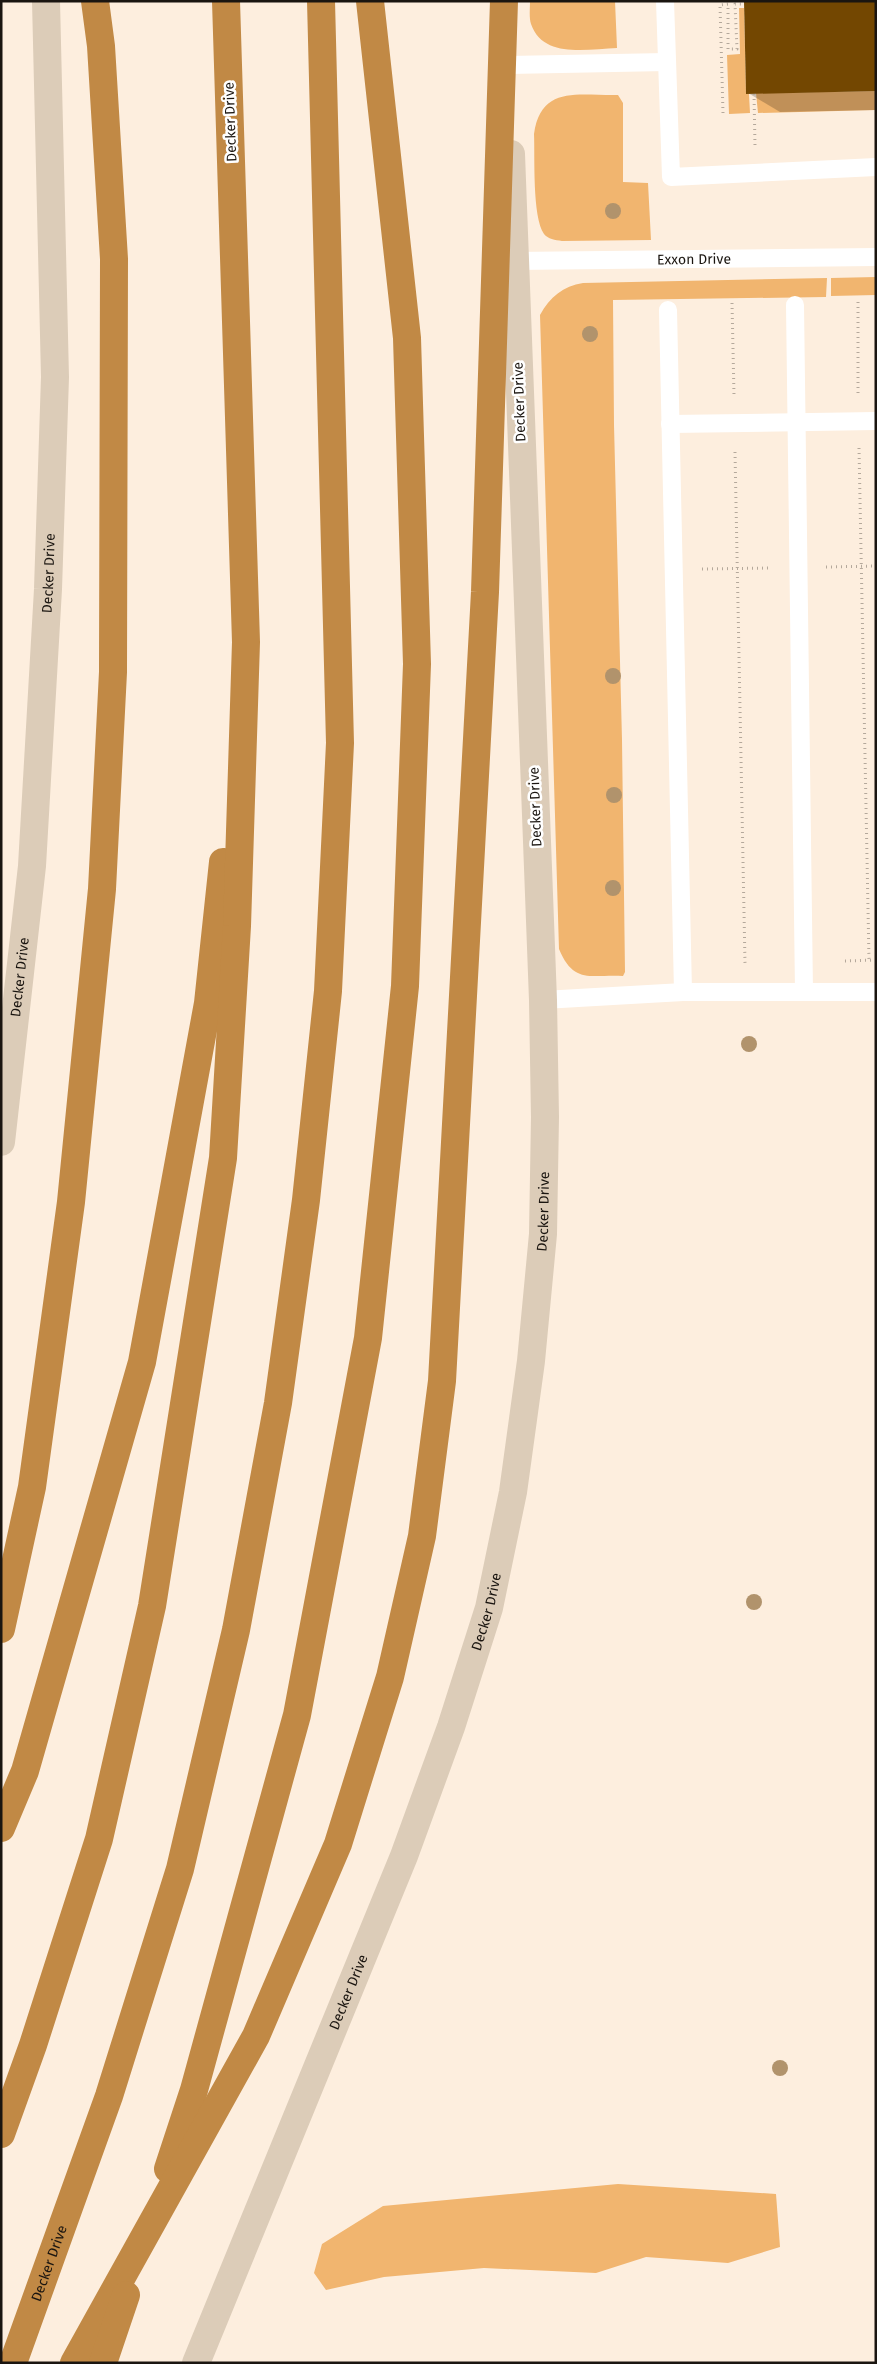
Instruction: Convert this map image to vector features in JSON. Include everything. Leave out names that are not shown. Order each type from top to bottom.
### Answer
[{"type":"highway","points":[[1,1629],[32,1487],[70,1212],[101,899],[113,672],[114,259],[101,46],[95,1]]},
{"type":"highway","name":"Decker Drive","points":[[1,2134],[33,2045],[98,1839],[152,1606],[223,1158],[238,926],[246,642],[226,1]]},
{"type":"highway","name":"Decker Drive","points":[[13,2363],[109,2096],[180,1869],[236,1630],[278,1403],[306,1200],[328,992],[340,743],[321,1]]},
{"type":"highway","points":[[103,2363],[194,2090],[297,1715],[369,1328],[405,986],[417,664],[407,338],[370,1]]},
{"type":"highway","points":[[74,2363],[256,2036],[338,1844],[390,1677],[422,1536],[442,1381],[485,592],[505,1]]},
{"type":"highway","points":[[1,1828],[25,1771],[142,1362],[208,1004],[246,642]]},
{"type":"main road","name":"Decker Drive","points":[[1,1142],[32,866],[48,589],[55,377],[46,1]]},
{"type":"main road","name":"Decker Drive","points":[[196,2363],[404,1856],[451,1727],[489,1608],[513,1492],[531,1361],[543,1234],[545,1117],[543,1000],[505,1]]},
{"type":"lane","points":[[666,1],[671,177],[876,167]]},
{"type":"lane","points":[[508,65],[667,62]]},
{"type":"lane","name":"Exxon Drive","points":[[514,262],[876,257]]},
{"type":"lane","points":[[795,304],[804,992]]},
{"type":"lane","points":[[668,310],[683,992]]},
{"type":"lane","points":[[670,424],[876,421]]},
{"type":"lane","points":[[543,1000],[683,992],[876,992]]},
{"type":"path","points":[[723,113],[720,4],[728,4],[728,49],[737,49],[735,4],[744,4]]},
{"type":"path","points":[[754,94],[756,173]]},
{"type":"path","points":[[858,302],[858,395]]},
{"type":"path","points":[[732,303],[734,398]]},
{"type":"path","points":[[859,440],[863,566],[869,960]]},
{"type":"path","points":[[735,446],[745,964]]},
{"type":"path","points":[[819,567],[876,566]]},
{"type":"path","points":[[694,569],[779,568]]},
{"type":"shaded area","points":[[530,1],[615,1],[617,48],[568,50],[545,43],[537,35],[531,24]]},
{"type":"shaded area","points":[[739,8],[744,8],[746,94],[749,94],[750,113],[729,114],[727,55],[740,54]]},
{"type":"shaded area","points":[[876,91],[876,110],[758,113],[756,93]]},
{"type":"shaded area","points":[[618,95],[623,103],[623,182],[648,183],[651,240],[554,240],[544,234],[540,226],[536,201],[534,134],[538,118],[545,107],[554,100],[564,96]]},
{"type":"shaded area","points":[[876,277],[876,295],[831,296],[831,278]]},
{"type":"shaded area","points":[[827,278],[826,297],[613,300],[625,972],[623,976],[593,976],[577,973],[565,960],[559,949],[540,315],[558,293],[576,284],[583,283]]},
{"type":"shaded area","points":[[618,2184],[776,2194],[780,2247],[728,2263],[646,2257],[596,2273],[484,2268],[384,2277],[326,2290],[314,2273],[322,2244],[383,2206]]},
{"type":"building","points":[[744,1],[876,1],[876,91],[746,94]]}]
